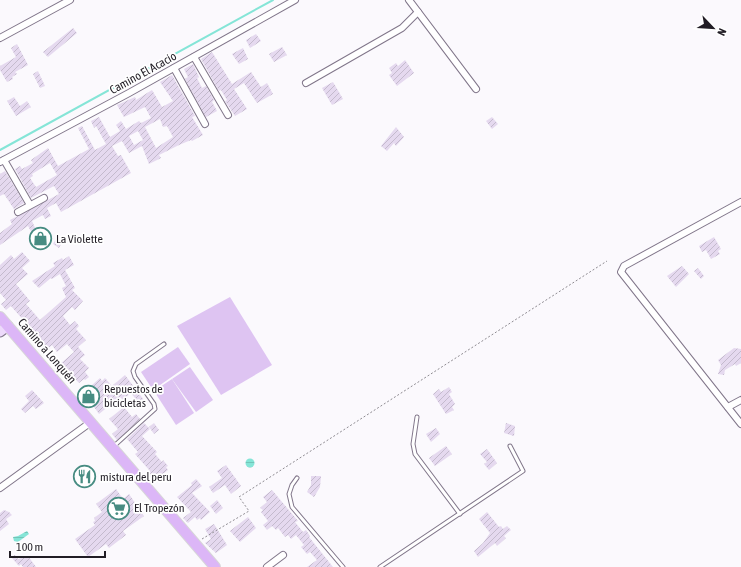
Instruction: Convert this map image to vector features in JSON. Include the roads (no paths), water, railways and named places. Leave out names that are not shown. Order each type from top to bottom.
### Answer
[{"type":"main road","name":"Camino a Lonquén","points":[[0,317],[4,329],[91,422],[214,567]]},
{"type":"street","points":[[0,38],[70,0]]},
{"type":"street","name":"Camino El Acacio","points":[[2,161],[194,57],[294,0]]},
{"type":"street","points":[[409,0],[476,89]]},
{"type":"street","points":[[306,83],[402,28],[418,12]]},
{"type":"street","points":[[194,57],[228,115]]},
{"type":"street","points":[[174,68],[205,124]]},
{"type":"street","points":[[2,161],[30,205]]},
{"type":"street","points":[[18,212],[44,198]]},
{"type":"street","points":[[741,202],[624,266],[621,272],[741,424]]},
{"type":"street","points":[[728,407],[741,400]]},
{"type":"street","points":[[0,488],[91,422]]},
{"type":"street","points":[[267,567],[283,555]]},
{"type":"lane","points":[[113,447],[155,409],[154,404],[135,378],[133,371],[136,364],[164,344]]},
{"type":"lane","points":[[417,417],[413,444],[415,454],[460,514]]},
{"type":"lane","points":[[380,567],[523,471],[510,446]]},
{"type":"lane","points":[[297,478],[290,489],[289,498],[292,507],[343,567]]},
{"type":"waterway","points":[[0,150],[273,0]]},
{"type":"place","name":"La Violette","points":[[41,239]]},
{"type":"place","name":"Repuestos de bicicletas","points":[[88,396]]},
{"type":"place","name":"mistura del peru","points":[[85,477]]},
{"type":"place","name":"El Tropezón","points":[[118,508]]}]
